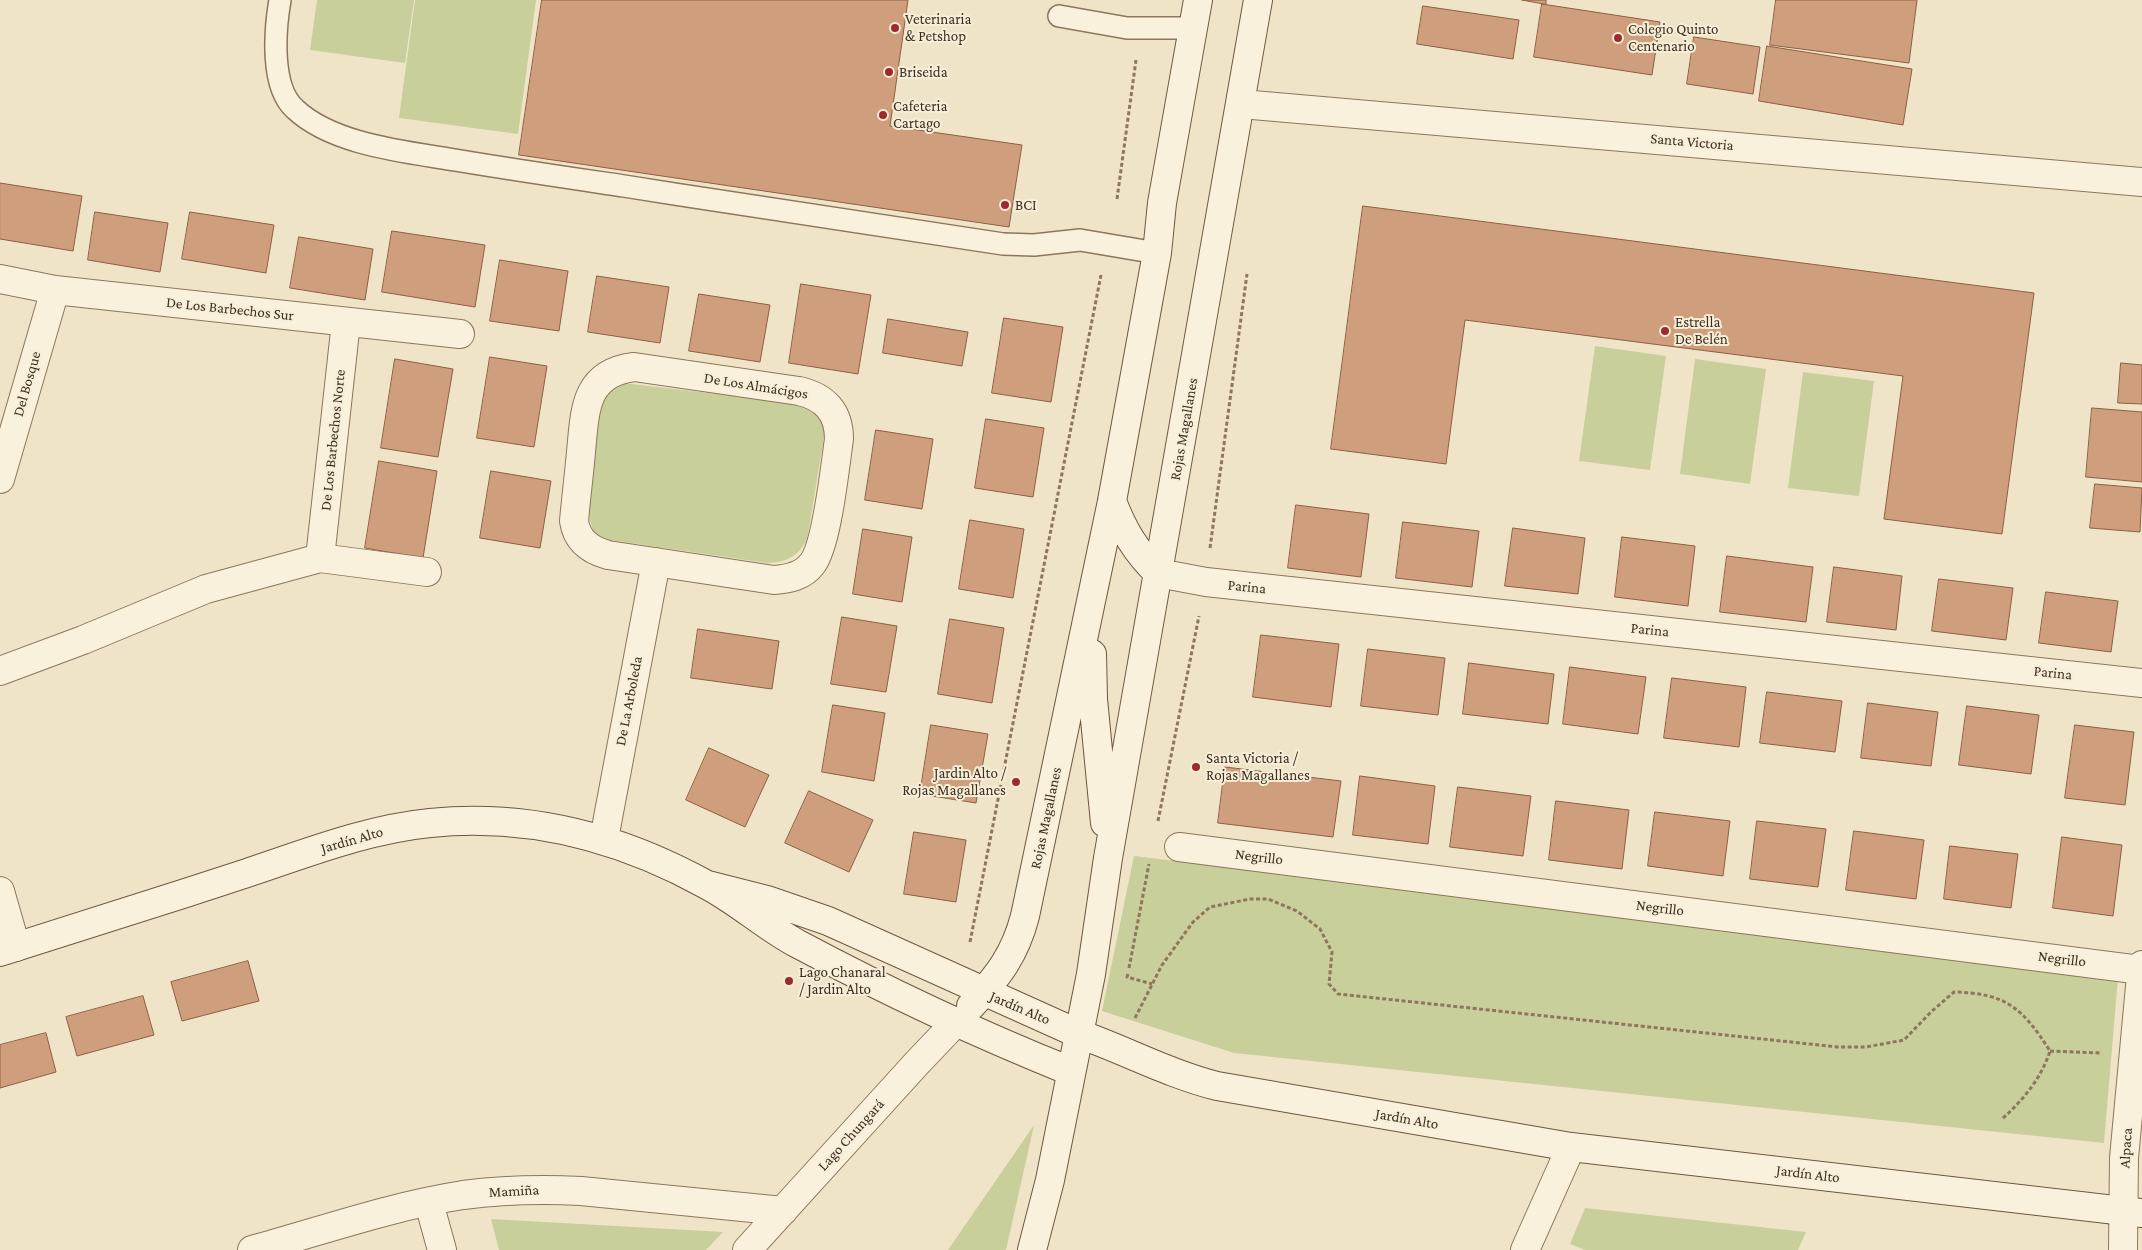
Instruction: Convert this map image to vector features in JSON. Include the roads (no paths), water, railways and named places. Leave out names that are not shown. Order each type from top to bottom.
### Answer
[{"type":"street","name":"Rojas Magallanes","points":[[957,1021],[983,992],[1010,957],[1019,937],[1112,501],[1157,253],[1162,203],[1198,0]]},
{"type":"street","name":"Rojas Magallanes","points":[[1032,1250],[1050,1180],[1070,1071],[1094,958],[1108,858],[1258,0]]},
{"type":"street","name":"Santa Victoria","points":[[1241,104],[2142,182]]},
{"type":"street","name":"De Los Barbechos Sur","points":[[0,279],[54,290],[460,334]]},
{"type":"street","name":"Del Bosque","points":[[0,479],[54,290]]},
{"type":"street","name":"De Los Barbechos Norte","points":[[320,558],[346,322]]},
{"type":"street","name":"De Los Almácigos","points":[[634,367],[799,391],[817,396],[826,402],[836,418],[839,439],[821,546],[812,565],[795,577],[774,580],[656,562],[597,552],[583,543],[575,529],[574,521],[586,410],[591,394],[604,377],[614,371],[634,367]]},
{"type":"street","points":[[1112,501],[1121,524],[1133,545],[1158,573]]},
{"type":"street","points":[[0,671],[83,640],[206,589],[320,558],[427,572]]},
{"type":"street","name":"De La Arboleda","points":[[604,839],[656,562]]},
{"type":"street","name":"Parina","points":[[1158,573],[1206,582],[2142,682]]},
{"type":"street","name":"Rojas Magallanes","points":[[1093,595],[1093,699],[1108,858]]},
{"type":"street","name":"Jardín Alto","points":[[8,949],[316,850],[386,830],[429,823],[476,820],[529,823],[604,839],[639,852],[708,885],[794,942],[957,1021],[1070,1071]]},
{"type":"street","name":"Negrillo","points":[[1180,847],[2142,970]]},
{"type":"street","name":"Jardín Alto","points":[[708,885],[768,900],[828,921],[1079,1034],[1118,1048],[1190,1079],[1217,1086],[1572,1147],[2133,1212]]},
{"type":"street","points":[[0,891],[8,949]]},
{"type":"street","name":"Alpaca","points":[[2123,1250],[2133,1212],[2124,1158],[2142,965]]},
{"type":"street","name":"Lago Chungará","points":[[747,1250],[929,1049],[957,1021]]},
{"type":"street","points":[[1525,1250],[1572,1147]]},
{"type":"street","name":"Mamiña","points":[[252,1250],[429,1203],[488,1192],[549,1190],[783,1210]]},
{"type":"street","points":[[429,1203],[442,1250]]},
{"type":"lane","points":[[280,0],[275,31],[277,63],[284,92],[293,108],[313,123],[355,141],[490,166],[1003,244],[1041,245],[1080,240],[1157,253]]},
{"type":"lane","points":[[1059,16],[1117,27],[1193,28]]},
{"type":"place","name":"Veterinaria & Petshop","points":[[895,28]]},
{"type":"place","name":"Colegio Quinto Centenario","points":[[1618,38]]},
{"type":"place","name":"Briseida","points":[[889,72]]},
{"type":"place","name":"Cafeteria Cartago","points":[[883,115]]},
{"type":"place","name":"BCI","points":[[1005,205]]},
{"type":"place","name":"Estrella De Belén","points":[[1665,331]]},
{"type":"place","name":"Santa Victoria / Rojas Magallanes","points":[[1196,767]]},
{"type":"place","name":"Jardin Alto / Rojas Magallanes","points":[[1016,782]]},
{"type":"place","name":"Lago Chanaral / Jardin Alto","points":[[789,981]]}]
